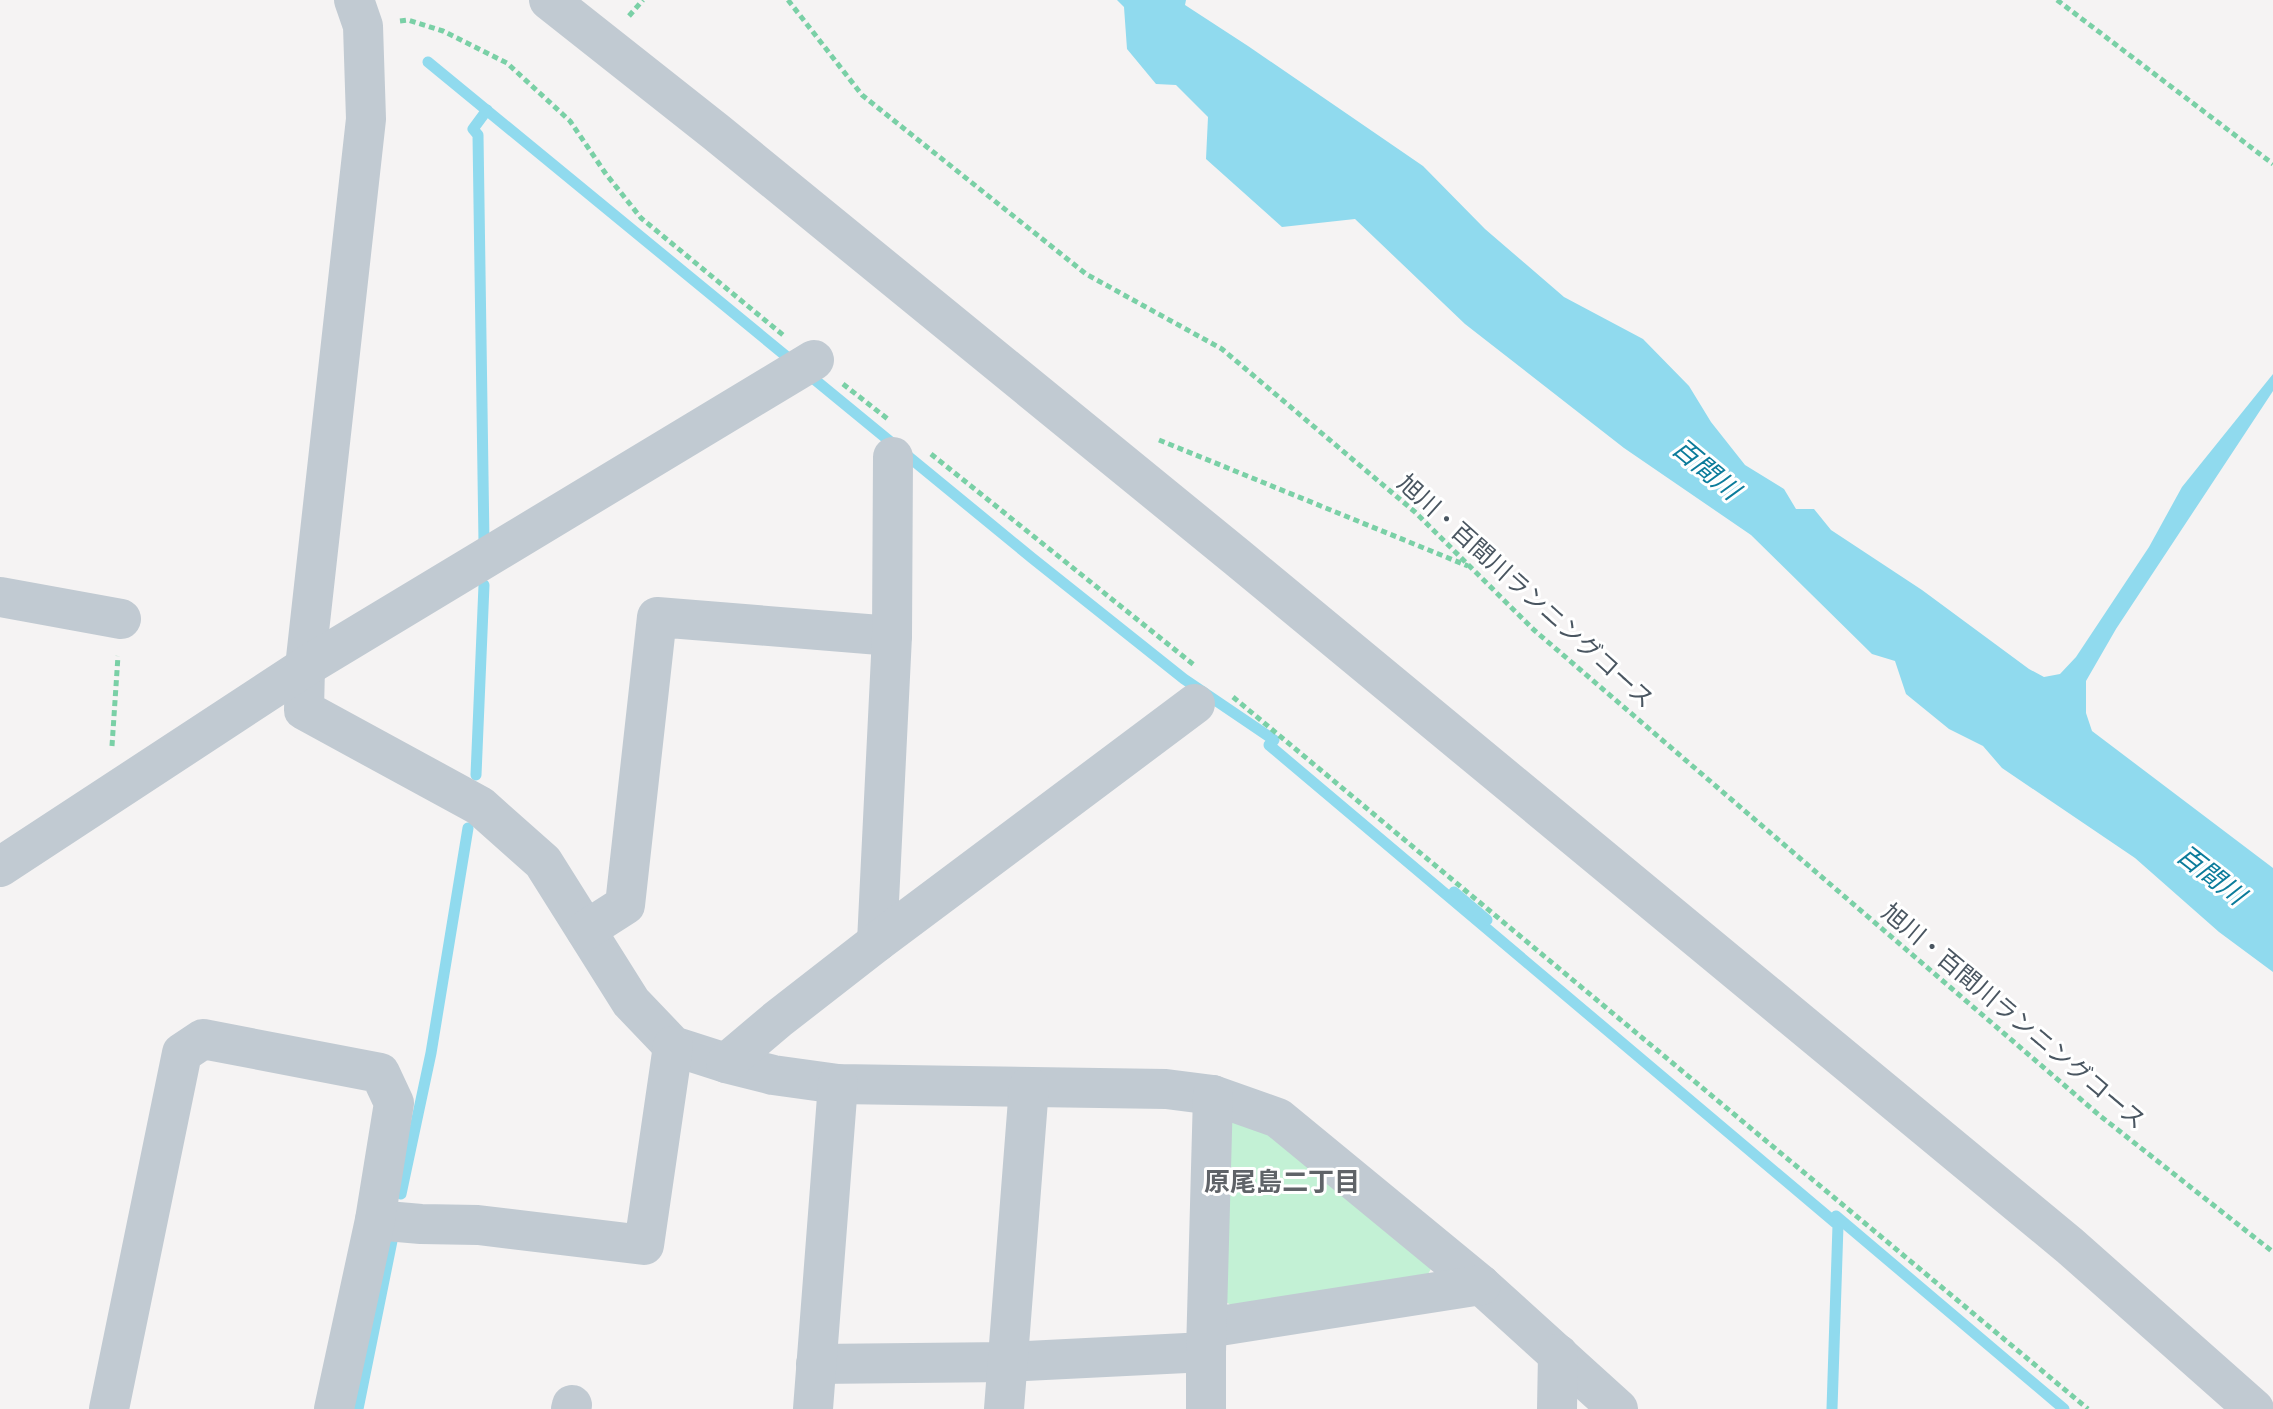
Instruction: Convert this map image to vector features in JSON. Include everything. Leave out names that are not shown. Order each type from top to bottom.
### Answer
[{"type":"street","points":[[549,0],[716,132],[1262,579],[2070,1246],[2254,1409]]},
{"type":"street","points":[[359,13],[366,119],[305,667],[304,710],[480,806],[543,862],[631,1002],[673,1046],[773,1075],[838,1084],[1166,1089],[1213,1095],[1278,1118],[1481,1285],[1618,1409]]},
{"type":"street","points":[[0,867],[305,667],[805,366]]},
{"type":"street","points":[[877,942],[905,445]]},
{"type":"street","points":[[0,597],[121,619]]},
{"type":"street","points":[[586,930],[625,905],[657,617],[892,636]]},
{"type":"street","points":[[726,1063],[877,942],[1208,689]]},
{"type":"street","points":[[109,1409],[182,1053],[203,1039],[380,1073],[394,1103],[375,1220],[334,1409]]},
{"type":"street","points":[[375,1220],[478,1225],[644,1245],[673,1046]]},
{"type":"street","points":[[813,1409],[838,1084]]},
{"type":"street","points":[[1004,1409],[1029,1087]]},
{"type":"street","points":[[1206,1409],[1213,1095]]},
{"type":"street","points":[[816,1364],[1008,1362],[1206,1340],[1481,1285]]},
{"type":"street","points":[[1557,1409],[1558,1354]]},
{"type":"path","name":"旭川・百間川ランニングコース","points":[[788,0],[862,95],[1086,274],[1222,349],[1415,512],[1534,630],[2075,1094],[2273,1252]]},
{"type":"path","points":[[2057,0],[2273,164]]},
{"type":"path","points":[[359,13],[408,20],[443,31],[507,63],[570,121],[641,218],[805,366],[1208,689],[2088,1409]]},
{"type":"path","points":[[1146,435],[1471,567]]},
{"type":"path","points":[[117,790],[110,769],[121,619]]},
{"type":"green space","points":[[1225,1112],[1266,1130],[1432,1267],[1423,1283],[1239,1310],[1221,1299]]},
{"type":"water","name":"百間川","points":[[1117,0],[1186,0],[1185,5],[1423,166],[1485,229],[1564,297],[1643,339],[1689,386],[1711,422],[1745,465],[1784,489],[1796,509],[1814,509],[1831,530],[2044,677],[2060,674],[2076,657],[2149,547],[2182,487],[2273,374],[2273,391],[2116,629],[2086,681],[2086,713],[2092,731],[2273,868],[2273,972],[2219,932],[2135,858],[2002,768],[1983,746],[1949,729],[1906,694],[1895,661],[1872,654],[1751,535],[1624,448],[1465,324],[1355,219],[1282,227],[1206,159],[1208,117],[1176,85],[1156,84],[1127,49],[1124,7]]},
{"type":"waterway","points":[[428,62],[1032,558],[1184,679],[1274,740],[1269,745],[1838,1225],[1832,1409]]},
{"type":"waterway","points":[[484,543],[478,135],[473,129],[487,110]]},
{"type":"waterway","points":[[476,775],[484,585]]},
{"type":"waterway","points":[[401,1194],[431,1053],[468,828]]},
{"type":"waterway","points":[[1454,892],[1487,920]]},
{"type":"waterway","points":[[1836,1216],[2064,1409]]},
{"type":"waterway","points":[[358,1409],[392,1241]]},
{"type":"district","name":"原尾島二丁目","points":[[1282,1182]]}]
